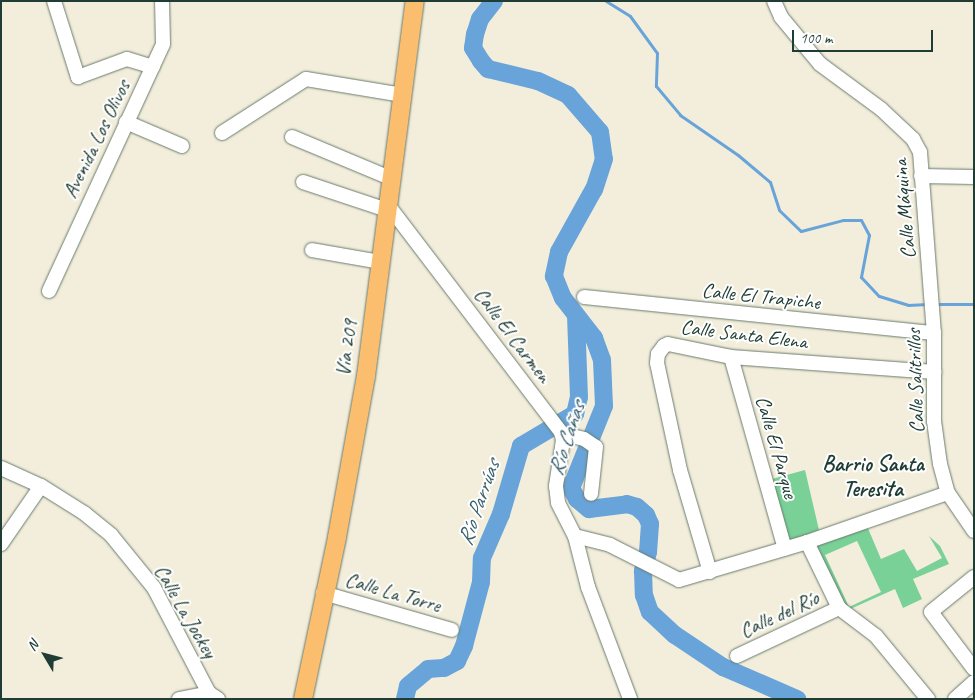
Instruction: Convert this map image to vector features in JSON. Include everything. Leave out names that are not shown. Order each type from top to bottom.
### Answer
[{"type":"main road","name":"Vía 209","points":[[304,699],[323,593],[337,537],[366,376],[388,208],[390,178],[415,1]]},
{"type":"street","points":[[54,1],[78,77],[127,58],[153,67]]},
{"type":"street","name":"Avenida Los Olivos","points":[[49,291],[163,44],[162,1]]},
{"type":"street","name":"Calle Máquina","points":[[774,1],[780,17],[820,64],[881,109],[914,139],[920,152],[932,309]]},
{"type":"street","points":[[222,133],[306,79],[403,95]]},
{"type":"street","points":[[126,122],[182,146]]},
{"type":"street","points":[[292,137],[390,178]]},
{"type":"street","points":[[921,176],[974,178]]},
{"type":"street","points":[[303,182],[388,208]]},
{"type":"street","name":"Calle El Carmen","points":[[388,208],[552,420],[562,436]]},
{"type":"street","points":[[312,250],[380,262]]},
{"type":"street","name":"Calle El Trapiche","points":[[584,297],[934,333]]},
{"type":"street","name":"Calle Salitrillos","points":[[932,309],[934,333],[934,421],[940,464],[948,493],[974,531]]},
{"type":"street","name":"Calle Santa Elena","points":[[710,572],[680,470],[657,358],[660,349],[668,344],[731,356],[934,372]]},
{"type":"street","name":"Calle El Parque","points":[[731,356],[785,549]]},
{"type":"street","points":[[591,494],[596,448],[584,439],[562,436],[556,486],[558,503],[575,536],[588,587],[630,699]]},
{"type":"street","name":"Calle La Jockey","points":[[1,468],[41,486],[91,519],[134,561],[154,588],[214,696]]},
{"type":"street","points":[[1,544],[41,486]]},
{"type":"street","points":[[575,536],[610,545],[679,580],[807,542],[948,493]]},
{"type":"street","points":[[807,542],[839,608],[876,636],[928,699]]},
{"type":"street","points":[[974,577],[932,612],[974,669]]},
{"type":"street","name":"Calle La Torre","points":[[323,593],[452,630]]},
{"type":"street","name":"Calle del Río","points":[[737,656],[839,608]]},
{"type":"street","points":[[955,699],[974,682]]},
{"type":"street","points":[[179,699],[214,696]]},
{"type":"green space","points":[[805,470],[819,530],[788,542],[772,479]]},
{"type":"green space","points":[[867,526],[881,559],[904,549],[917,571],[942,558],[929,536],[940,546],[949,564],[913,579],[922,599],[903,608],[895,589],[848,610],[814,544]],"holes":[[[857,541],[881,592],[849,607],[825,555]]]},
{"type":"waterway","name":"Río Cañas","points":[[494,1],[480,19],[475,34],[473,48],[481,61],[488,69],[538,81],[568,95],[600,132],[604,159],[594,189],[559,252],[554,276],[563,298],[594,338],[602,360],[604,406],[571,488],[577,499],[589,509],[627,504],[637,507],[646,515],[650,524],[648,552],[643,571],[644,595],[650,612],[675,635],[723,667],[797,699]]},
{"type":"waterway","points":[[606,1],[630,16],[657,53],[656,86],[680,115],[738,155],[770,182],[779,210],[801,231],[843,220],[861,220],[869,235],[861,277],[879,296],[908,305],[928,304]]},
{"type":"waterway","points":[[937,304],[974,304]]},
{"type":"waterway","name":"Río Parrúas","points":[[405,699],[408,686],[428,669],[444,668],[457,661],[464,646],[481,582],[482,558],[501,514],[521,446],[575,414],[579,397],[576,317]]},
{"type":"district","name":"Barrio Santa Teresita","points":[[873,476]]}]
